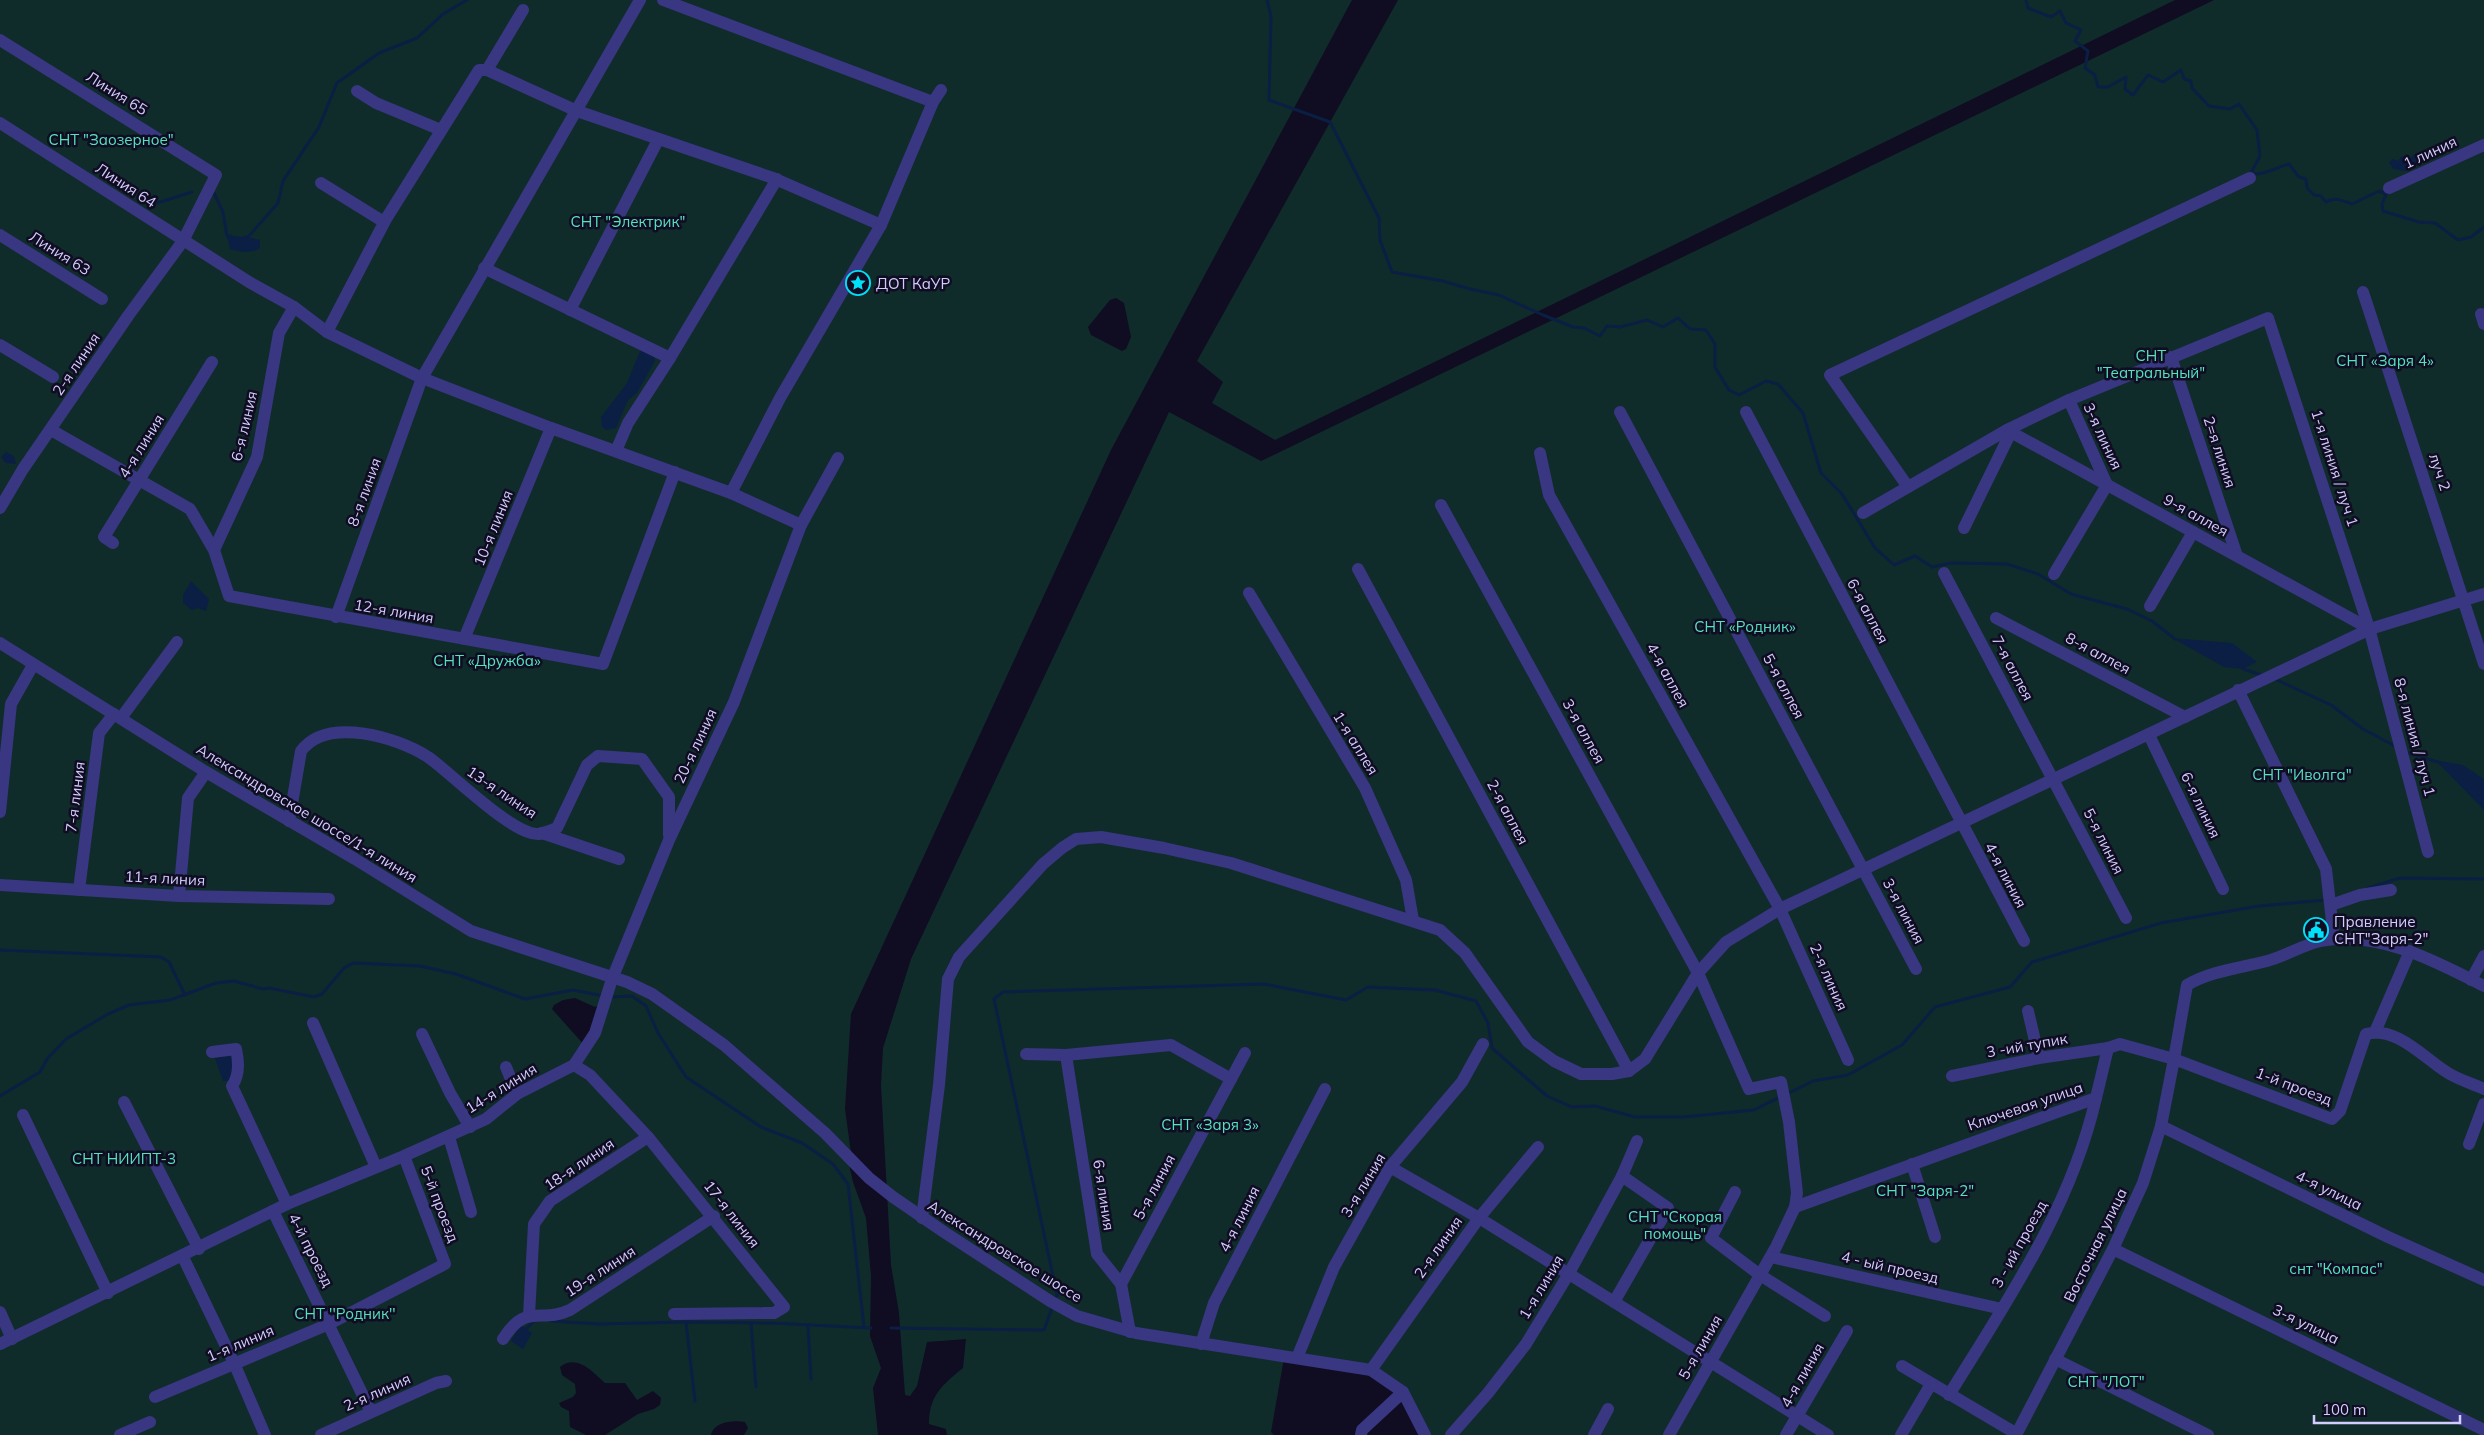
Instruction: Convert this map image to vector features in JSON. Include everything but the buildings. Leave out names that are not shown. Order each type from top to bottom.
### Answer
[{"type":"street","name":"8-я линия","points":[[336,617],[422,378],[640,0]]},
{"type":"street","points":[[663,0],[933,102]]},
{"type":"street","points":[[486,70],[523,10]]},
{"type":"street","name":"Линия 65","points":[[0,40],[216,175]]},
{"type":"street","points":[[327,332],[384,222],[479,70],[486,70],[577,111],[777,179],[881,225]]},
{"type":"street","points":[[731,493],[780,398],[881,225],[933,102],[941,90]]},
{"type":"street","points":[[356,91],[376,103],[441,130]]},
{"type":"street","name":"Линия 64","points":[[0,123],[248,282],[294,307],[327,332],[422,378],[551,428],[731,493],[801,526]]},
{"type":"street","points":[[570,310],[658,140]]},
{"type":"street","name":"1 линия","points":[[2390,188],[2484,145]]},
{"type":"street","name":"2-я линия","points":[[0,508],[128,316],[183,241],[216,175]]},
{"type":"street","points":[[1908,487],[1830,375],[2250,178]]},
{"type":"street","points":[[616,451],[628,423],[670,358],[777,179]]},
{"type":"street","points":[[321,183],[384,222]]},
{"type":"street","name":"Линия 63","points":[[0,235],[102,299]]},
{"type":"street","points":[[484,268],[670,358]]},
{"type":"street","name":"луч 2","points":[[2363,292],[2465,600],[2484,664]]},
{"type":"street","name":"6-я линия","points":[[214,550],[257,457],[279,333],[294,307]]},
{"type":"street","name":"1-я линия / луч 1","points":[[2171,358],[2268,318],[2370,629]]},
{"type":"street","points":[[0,345],[52,377]]},
{"type":"street","points":[[1863,513],[2009,431],[2069,400],[2171,358]]},
{"type":"street","name":"2=я линия","points":[[2171,358],[2237,556]]},
{"type":"street","name":"4-я линия","points":[[113,543],[104,537],[212,362]]},
{"type":"street","name":"3-я линия","points":[[2069,400],[2108,485]]},
{"type":"street","name":"5-я аллея","points":[[1620,412],[1863,869]]},
{"type":"street","name":"6-я аллея","points":[[1746,412],[1961,824]]},
{"type":"street","name":"10-я линия","points":[[464,640],[551,428]]},
{"type":"street","name":"12-я линия","points":[[51,430],[190,509],[214,550],[229,596],[336,617],[603,664],[674,472]]},
{"type":"street","points":[[1964,528],[2009,431]]},
{"type":"street","name":"9-я аллея","points":[[2009,431],[2370,629]]},
{"type":"street","name":"4-я аллея","points":[[1540,453],[1549,495],[1780,909]]},
{"type":"street","name":"20-я линия","points":[[612,979],[669,840],[734,702],[801,526],[838,458]]},
{"type":"street","points":[[2054,574],[2108,485]]},
{"type":"street","name":"3-я аллея","points":[[1441,505],[1698,973]]},
{"type":"street","points":[[2150,606],[2193,532]]},
{"type":"street","name":"2-я аллея","points":[[1358,569],[1629,1071]]},
{"type":"street","name":"7-я аллея","points":[[1944,573],[2053,778]]},
{"type":"street","name":"1-я аллея","points":[[1249,593],[1304,690],[1365,788],[1406,880],[1413,920]]},
{"type":"street","points":[[922,1218],[939,1085],[948,979],[959,957],[1043,864],[1076,839],[1100,837],[1164,848],[1231,863],[1440,930],[1465,953],[1528,1042],[1554,1061],[1581,1074],[1612,1074],[1629,1071],[1644,1059],[1657,1042],[1698,973],[1726,942],[1780,909],[2370,629],[2484,594]]},
{"type":"street","name":"8-я аллея","points":[[1996,618],[2185,718]]},
{"type":"street","name":"8-я линия / луч 1","points":[[2370,629],[2428,852]]},
{"type":"street","name":"7-я линия","points":[[79,890],[99,733],[117,716],[177,642]]},
{"type":"street","name":"Александровское шоссе/1-я линия","points":[[0,643],[206,772],[471,931],[612,979]]},
{"type":"street","points":[[0,812],[11,704],[33,665]]},
{"type":"street","points":[[2238,690],[2326,869],[2334,939]]},
{"type":"street","name":"13-я линия","points":[[289,821],[301,751],[306,744],[321,735],[356,732],[415,749],[430,758],[472,795],[520,827],[539,834],[558,828],[587,765],[598,756],[642,759],[669,797],[669,840]]},
{"type":"street","name":"6-я линия","points":[[2149,735],[2223,889]]},
{"type":"street","points":[[178,896],[188,798],[206,772]]},
{"type":"street","name":"5-я линия","points":[[2053,778],[2126,918]]},
{"type":"street","name":"4-я линия","points":[[1961,824],[2024,942]]},
{"type":"street","points":[[542,833],[619,859]]},
{"type":"street","name":"3-я линия","points":[[1863,869],[1916,969]]},
{"type":"street","name":"11-я линия","points":[[0,885],[178,896],[329,899]]},
{"type":"street","points":[[2331,901],[2360,894],[2391,890]]},
{"type":"street","name":"2-я линия","points":[[1780,909],[1848,1060]]},
{"type":"street","points":[[2108,1048],[2120,1044],[2174,1059],[2187,985],[2200,977],[2282,957],[2305,945],[2334,939],[2378,942],[2410,951],[2484,986]]},
{"type":"street","points":[[2410,951],[2375,1032],[2411,1044],[2445,1072],[2484,1089]]},
{"type":"street","points":[[2471,980],[2484,956]]},
{"type":"street","points":[[1698,973],[1749,1088],[1781,1082],[1797,1193],[1795,1207]]},
{"type":"street","name":"14-я линия","points":[[0,1344],[183,1257],[287,1204],[409,1155],[486,1119],[517,1094],[574,1065],[595,1033],[612,979]]},
{"type":"street","name":"Александровское шоссе","points":[[612,979],[627,982],[652,994],[724,1045],[824,1133],[869,1178],[922,1218],[1054,1303],[1078,1316],[1130,1332],[1371,1370],[1403,1392],[1425,1435]]},
{"type":"street","points":[[2028,1011],[2039,1058]]},
{"type":"street","points":[[313,1023],[376,1167]]},
{"type":"street","name":"1-й проезд","points":[[2174,1059],[2332,1119],[2340,1111],[2366,1034],[2375,1032]]},
{"type":"street","points":[[422,1034],[450,1093],[470,1127]]},
{"type":"street","name":"3-я линия","points":[[1297,1358],[1334,1267],[1390,1167],[1462,1082],[1483,1044]]},
{"type":"street","points":[[1026,1054],[1066,1055],[1171,1045],[1231,1079]]},
{"type":"street","name":"3 -ий тупик","points":[[1952,1076],[2039,1058],[2108,1048]]},
{"type":"street","name":"Ключевая улица","points":[[1795,1207],[2096,1098],[2108,1048]]},
{"type":"street","points":[[212,1052],[236,1049],[238,1078],[232,1086],[287,1204]]},
{"type":"street","name":"5-я линия","points":[[1121,1284],[1245,1053]]},
{"type":"street","name":"6-я линия","points":[[1066,1055],[1097,1254],[1121,1284],[1130,1332]]},
{"type":"street","name":"Восточная улица","points":[[2016,1434],[2113,1249],[2143,1183],[2161,1126],[2174,1059]]},
{"type":"street","name":"17-я линия","points":[[574,1065],[590,1075],[648,1137],[787,1308],[774,1313],[674,1314]]},
{"type":"street","points":[[506,1067],[517,1094]]},
{"type":"street","name":"4-я линия","points":[[1201,1344],[1214,1303],[1325,1089]]},
{"type":"street","name":"3 - ий проезд","points":[[1949,1395],[2040,1245],[2066,1190],[2096,1098]]},
{"type":"street","points":[[124,1102],[199,1249]]},
{"type":"street","points":[[2469,1144],[2484,1104]]},
{"type":"street","points":[[23,1115],[108,1293]]},
{"type":"street","name":"4-я улица","points":[[2161,1126],[2379,1232],[2484,1280]]},
{"type":"street","points":[[448,1137],[471,1212]]},
{"type":"street","name":"18-я линия","points":[[529,1315],[534,1224],[550,1201],[648,1137]]},
{"type":"street","name":"1-я линия","points":[[1451,1435],[1488,1393],[1526,1344],[1568,1275],[1622,1176],[1637,1141]]},
{"type":"street","name":"2-я линия","points":[[1371,1370],[1479,1218],[1538,1147]]},
{"type":"street","name":"5-й проезд","points":[[409,1155],[445,1264]]},
{"type":"street","points":[[1912,1164],[1935,1237]]},
{"type":"street","points":[[1390,1167],[1479,1218],[1828,1435]]},
{"type":"street","points":[[1614,1302],[1668,1208],[1622,1176]]},
{"type":"street","points":[[1735,1192],[1711,1238],[1760,1276],[1825,1316]]},
{"type":"street","name":"5-я линия","points":[[1669,1435],[1771,1257],[1795,1207]]},
{"type":"street","name":"4-й проезд","points":[[274,1211],[371,1412]]},
{"type":"street","name":"19-я линия","points":[[529,1315],[560,1315],[570,1310],[714,1216]]},
{"type":"street","name":"3-я улица","points":[[2113,1249],[2484,1430]]},
{"type":"street","points":[[183,1257],[234,1363],[265,1435]]},
{"type":"street","name":"4 - ый проезд","points":[[1771,1257],[2002,1309]]},
{"type":"street","name":"1-я линия","points":[[155,1398],[330,1324],[445,1264]]},
{"type":"street","points":[[0,1312],[12,1338]]},
{"type":"street","points":[[503,1339],[518,1321],[529,1315]]},
{"type":"street","name":"4-я линия","points":[[1786,1435],[1847,1331]]},
{"type":"street","points":[[2056,1359],[2208,1435]]},
{"type":"street","points":[[1902,1366],[2016,1434]]},
{"type":"street","name":"2-я линия","points":[[321,1435],[436,1383],[446,1381]]},
{"type":"street","points":[[1901,1435],[1931,1384]]},
{"type":"street","points":[[1361,1435],[1362,1430],[1403,1392]]},
{"type":"street","points":[[1594,1435],[1608,1409]]},
{"type":"street","points":[[120,1435],[150,1422]]},
{"type":"green space","points":[[0,0],[1352,0],[1111,450],[851,1014],[845,1109],[851,1153],[848,1160],[853,1182],[866,1218],[871,1276],[870,1336],[881,1368],[873,1388],[878,1435],[744,1435],[748,1428],[745,1422],[735,1421],[716,1427],[711,1435],[605,1435],[638,1414],[654,1409],[660,1405],[661,1398],[653,1391],[637,1400],[625,1383],[605,1383],[585,1366],[573,1362],[566,1363],[560,1367],[562,1375],[575,1384],[576,1393],[573,1397],[559,1403],[561,1407],[569,1411],[570,1427],[586,1435],[0,1435]],"holes":[[[1116,298],[1124,303],[1131,337],[1126,349],[1122,351],[1091,335],[1088,327],[1110,300]],[[575,998],[595,1007],[600,1005],[586,1047],[552,1009],[554,1005],[563,1000]]]},
{"type":"green space","points":[[1398,0],[2175,0],[1275,440],[1212,403],[1223,382],[1197,361]]},
{"type":"green space","points":[[2214,0],[2484,0],[2484,1435],[1424,1435],[1413,1407],[1369,1370],[1284,1358],[1271,1432],[1274,1435],[947,1435],[946,1429],[929,1424],[934,1398],[943,1386],[963,1368],[966,1339],[927,1342],[917,1386],[910,1396],[905,1395],[899,1313],[891,1265],[881,1085],[883,1048],[911,959],[1169,412],[1261,461]]},
{"type":"water","points":[[2414,154],[2418,165],[2405,171],[2393,169],[2389,162],[2393,159],[2398,161],[2402,156],[2410,159]]},
{"type":"water","points":[[227,236],[248,237],[260,240],[260,248],[249,252],[230,249]]},
{"type":"water","points":[[644,350],[654,357],[655,361],[637,393],[628,400],[616,428],[606,430],[602,427],[601,417],[627,383],[640,351]]},
{"type":"water","points":[[6,452],[14,456],[16,464],[6,463],[1,457]]},
{"type":"water","points":[[191,581],[209,599],[206,611],[198,608],[192,610],[183,603],[183,595]]},
{"type":"water","points":[[2172,638],[2232,643],[2257,662],[2243,669],[2224,667]]},
{"type":"water","points":[[2435,760],[2463,765],[2484,779],[2484,810]]},
{"type":"water","points":[[233,1055],[236,1060],[229,1081],[223,1081],[215,1058]]},
{"type":"water","points":[[521,1325],[532,1333],[523,1349],[511,1341]]},
{"type":"waterway","points":[[245,237],[248,237],[278,203],[283,181],[319,127],[337,83],[379,53],[417,38],[443,14],[467,0]]},
{"type":"waterway","points":[[1267,0],[1271,16],[1269,100],[1330,122],[1379,218],[1380,240],[1392,272],[1443,281],[1499,295],[1543,315],[1573,327],[1584,328],[1600,336],[1607,326],[1620,327],[1647,320],[1663,327],[1678,318],[1690,329],[1706,330],[1715,344],[1715,367],[1729,390],[1739,395],[1766,381],[1778,384],[1803,413],[1821,473],[1842,494],[1875,548],[1894,565],[1915,556],[1932,567],[1951,563],[2007,564],[2038,574],[2071,594],[2127,609],[2152,621],[2175,639]]},
{"type":"waterway","points":[[2026,0],[2028,8],[2051,17],[2060,11],[2066,23],[2081,30],[2075,41],[2088,51],[2085,68],[2095,75],[2098,87],[2108,87],[2126,77],[2125,89],[2133,95],[2148,75],[2163,82],[2181,70],[2184,79],[2191,81],[2192,88],[2209,106],[2230,109],[2239,104],[2257,130],[2260,156],[2252,171],[2254,174],[2267,172],[2289,164],[2299,177],[2306,179],[2307,188],[2314,195],[2321,196],[2326,202],[2336,199],[2352,204],[2379,191],[2386,194],[2382,205],[2383,211],[2419,222],[2435,223],[2458,240],[2471,237],[2484,227]]},
{"type":"waterway","points":[[154,204],[192,192]]},
{"type":"waterway","points":[[214,193],[223,212],[227,236],[231,236]]},
{"type":"waterway","points":[[2241,666],[2243,669],[2262,675]]},
{"type":"waterway","points":[[2275,679],[2331,705],[2363,729],[2395,746]]},
{"type":"waterway","points":[[2409,753],[2437,762]]},
{"type":"waterway","points":[[2368,888],[2400,878],[2484,879]]},
{"type":"waterway","points":[[1787,1094],[1813,1081],[1848,1075],[1902,1045],[1935,1007],[2010,987],[2032,962],[2161,923],[2259,906],[2326,900]]},
{"type":"waterway","points":[[0,950],[161,957],[169,962],[185,995]]},
{"type":"waterway","points":[[0,1096],[40,1072],[47,1059],[66,1039],[108,1014],[129,1005],[170,1000],[216,983],[234,981],[263,989],[269,988],[314,997],[322,994],[344,968],[353,963],[420,966],[456,974],[525,999],[573,990],[604,996]]},
{"type":"waterway","points":[[1055,1300],[1057,1295],[994,999],[1003,992],[1264,984],[1346,1000],[1368,987],[1435,990],[1476,1001],[1488,1023],[1492,1048],[1547,1096],[1572,1107],[1595,1106],[1635,1117],[1683,1117],[1754,1110],[1782,1096]]},
{"type":"waterway","points":[[610,997],[632,996],[646,1006],[658,1033],[686,1077],[761,1127],[802,1143],[833,1164],[848,1184],[864,1327]]},
{"type":"waterway","points":[[891,1328],[1044,1330],[1053,1305]]},
{"type":"waterway","points":[[527,1328],[534,1321]]},
{"type":"waterway","points":[[550,1321],[600,1324],[771,1323],[871,1328]]},
{"type":"waterway","points":[[686,1322],[695,1401]]},
{"type":"waterway","points":[[751,1323],[756,1387]]},
{"type":"waterway","points":[[808,1326],[811,1379]]},
{"type":"place","name":"ДОТ КаУР","points":[[858,283]]},
{"type":"place","name":"Правление СНТ\"Заря-2\"","points":[[2316,930]]},
{"type":"park label","name":"СНТ \"Заозерное\"","points":[[111,139]]},
{"type":"park label","name":"СНТ \"Электрик\"","points":[[628,221]]},
{"type":"park label","name":"СНТ «Заря 4»","points":[[2385,360]]},
{"type":"park label","name":"СНТ \"Театральный\"","points":[[2151,364]]},
{"type":"park label","name":"СНТ «Родник»","points":[[1745,626]]},
{"type":"park label","name":"СНТ «Дружба»","points":[[487,660]]},
{"type":"park label","name":"СНТ \"Иволга\"","points":[[2302,774]]},
{"type":"park label","name":"СНТ «Заря 3»","points":[[1210,1124]]},
{"type":"park label","name":"СНТ НИИПТ-3","points":[[124,1158]]},
{"type":"park label","name":"СНТ \"Заря-2\"","points":[[1925,1190]]},
{"type":"park label","name":"СНТ \"Скорая помощь\"","points":[[1675,1224]]},
{"type":"park label","name":"снт \"Компас\"","points":[[2336,1268]]},
{"type":"park label","name":"СНТ ''Родник''","points":[[345,1313]]},
{"type":"park label","name":"СНТ \"ЛОТ\"","points":[[2106,1381]]}]
